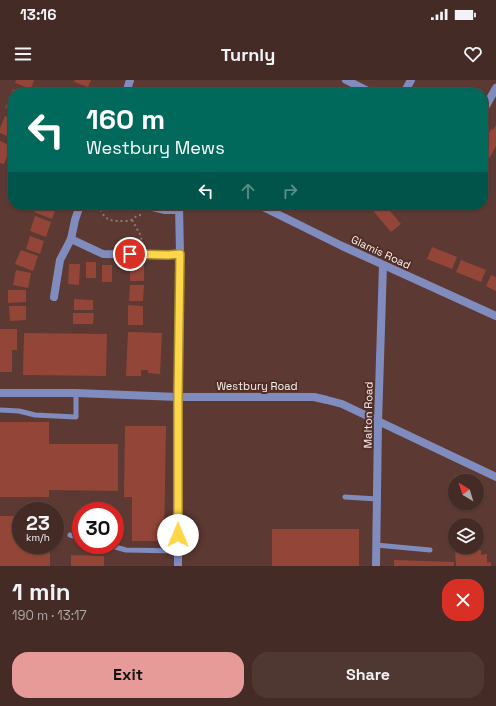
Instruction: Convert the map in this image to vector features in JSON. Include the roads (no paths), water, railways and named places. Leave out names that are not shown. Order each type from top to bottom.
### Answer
[{"type":"street","points":[[346,80],[362,88]]},
{"type":"street","points":[[488,103],[496,88]]},
{"type":"street","points":[[54,297],[60,260],[71,239],[79,210]]},
{"type":"street","points":[[178,566],[179,210]]},
{"type":"street","name":"Glamis Road","points":[[269,210],[383,265],[496,316]]},
{"type":"street","points":[[71,239],[103,254],[180,254]]},
{"type":"street","name":"Malton Road","points":[[376,566],[378,422],[383,265]]},
{"type":"street","name":"Westbury Road","points":[[0,393],[76,393],[178,397],[314,397],[342,404],[496,477]]},
{"type":"lane","points":[[0,410],[19,411],[35,415],[76,417],[76,393]]},
{"type":"lane","points":[[344,497],[377,499]]},
{"type":"lane","points":[[376,545],[430,550]]},
{"type":"lane","points":[[124,549],[178,551]]}]
